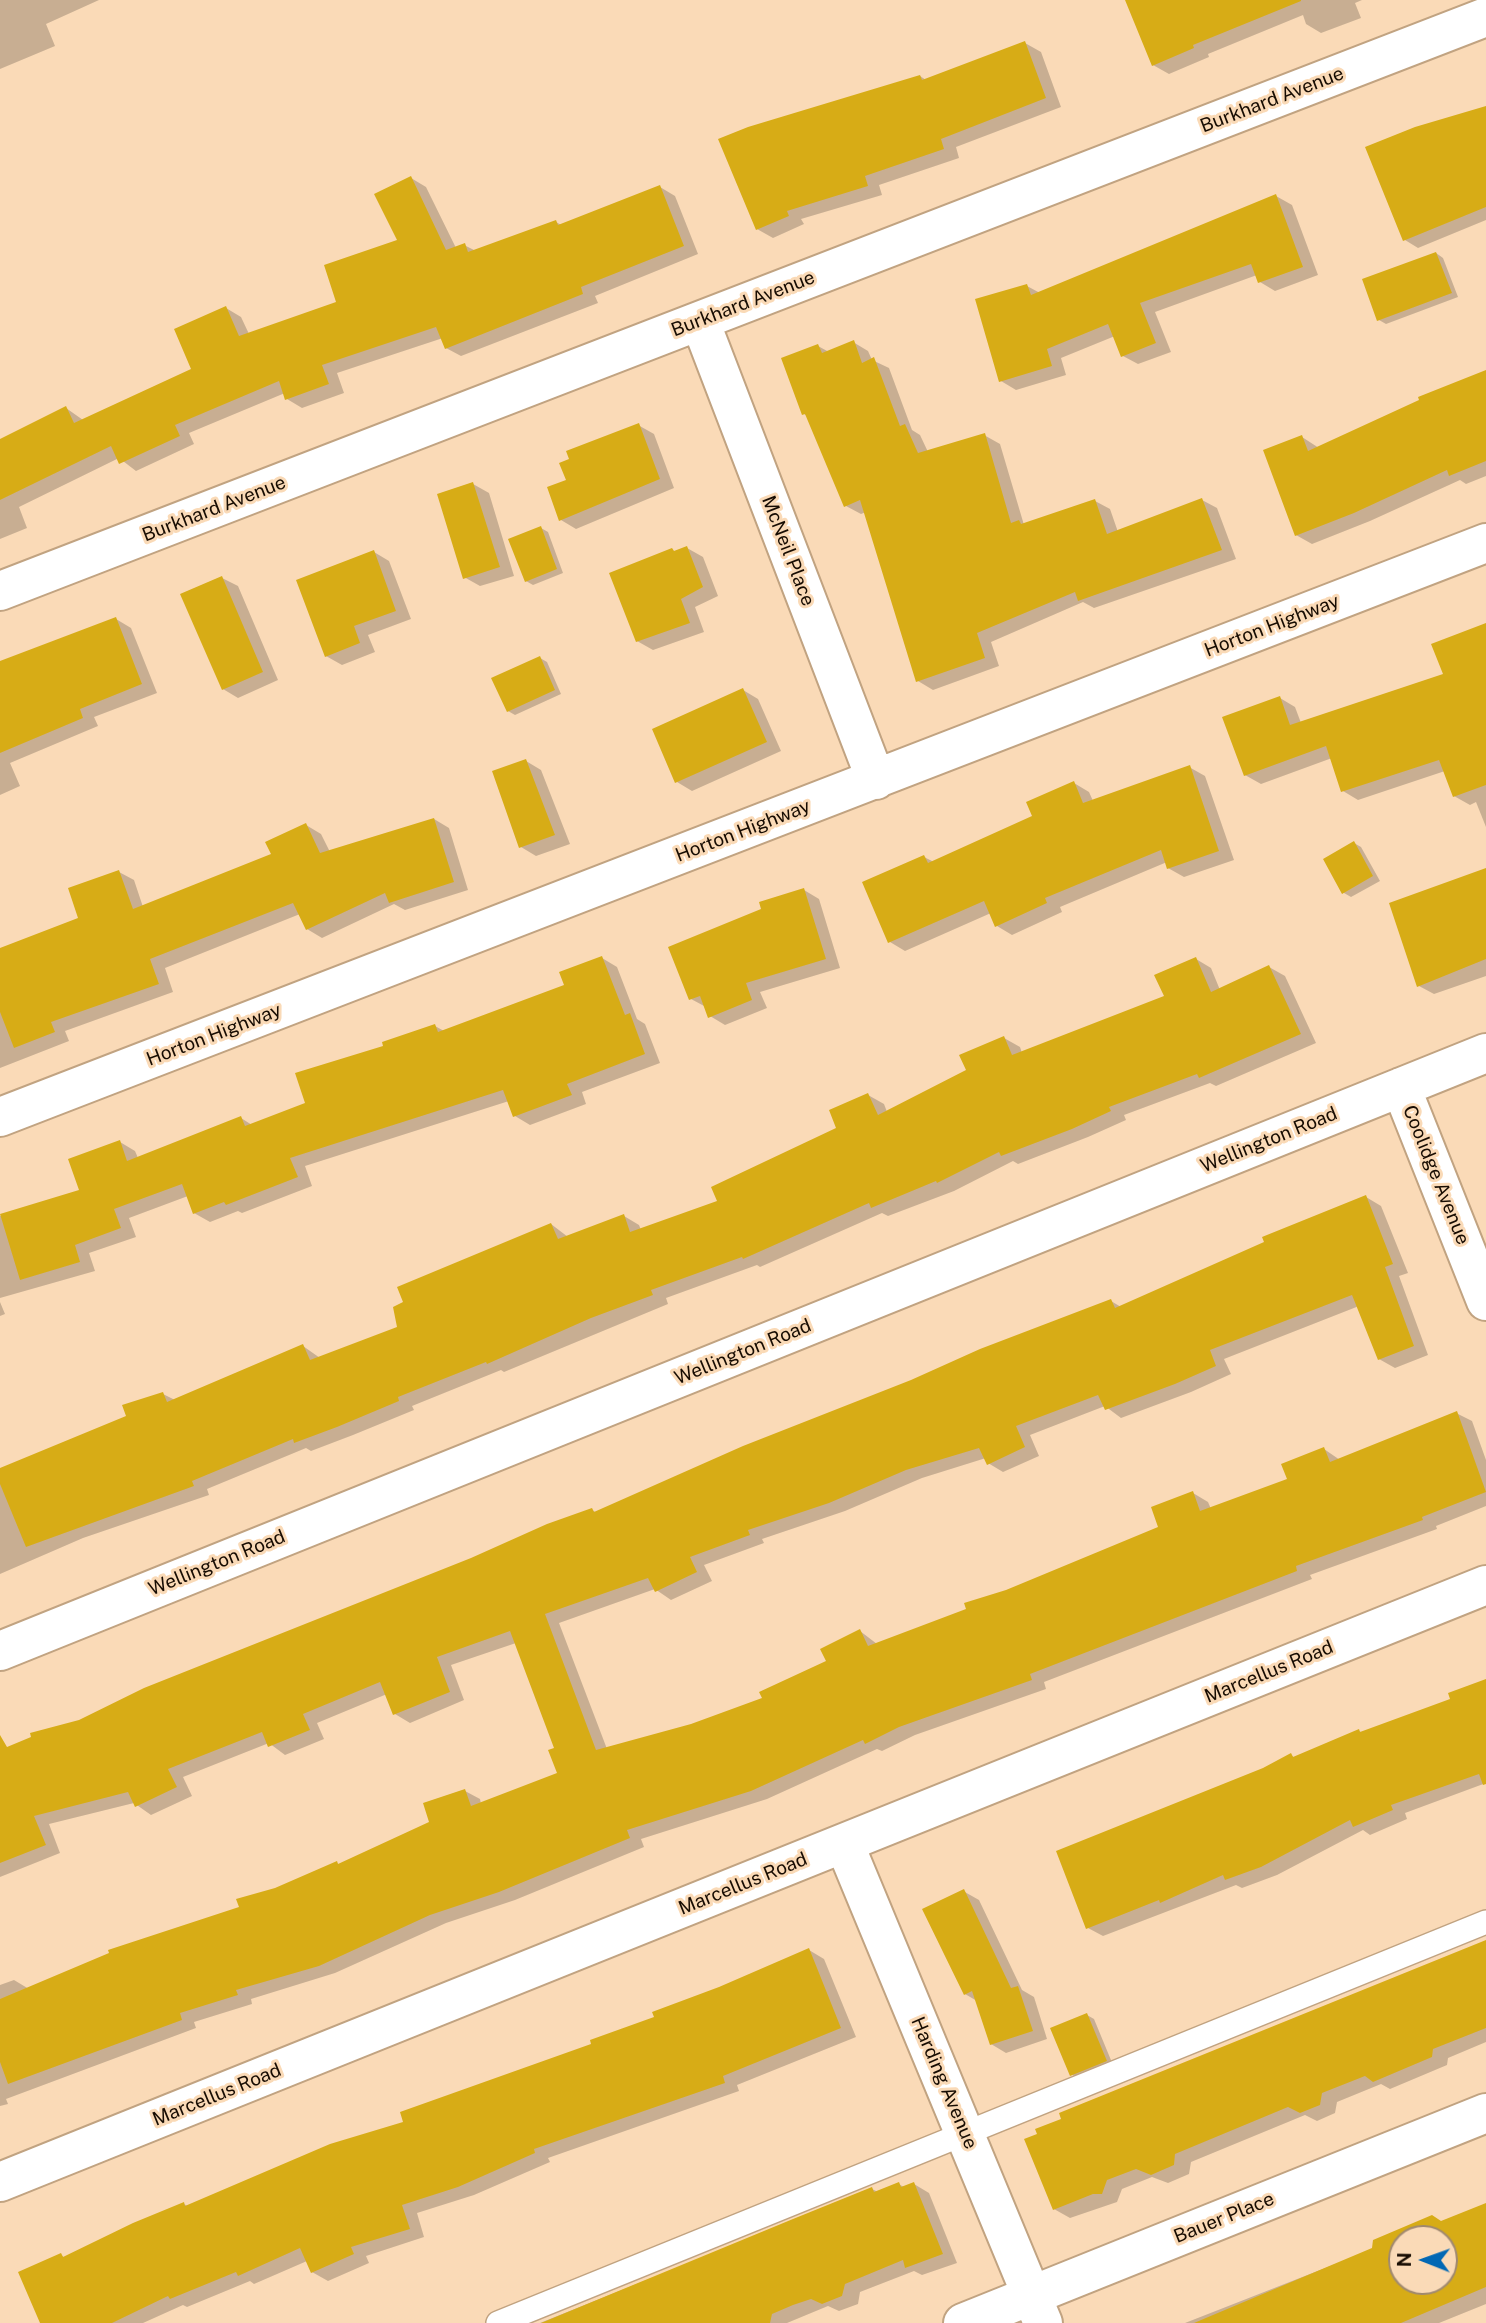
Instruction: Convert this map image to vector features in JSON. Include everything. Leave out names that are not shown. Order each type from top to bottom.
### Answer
[{"type":"street","name":"Burkhard Avenue","points":[[0,591],[1486,17]]},
{"type":"street","name":"McNeil Place","points":[[700,321],[876,780]]},
{"type":"street","name":"Horton Highway","points":[[0,1117],[1486,542]]},
{"type":"street","name":"Wellington Road","points":[[0,1651],[1486,1053]]},
{"type":"street","name":"Coolidge Avenue","points":[[1401,1087],[1486,1301]]},
{"type":"street","name":"Marcellus Road","points":[[0,2182],[1486,1585]]},
{"type":"street","name":"Harding Avenue","points":[[844,1843],[1037,2309]]},
{"type":"street","name":"Bauer Place","points":[[963,2323],[1037,2309],[1486,2113]]},
{"type":"lane","points":[[498,2323],[1486,1922]]},
{"type":"building","points":[[1125,0],[1301,1],[1193,45],[1194,48],[1152,66]]},
{"type":"building","points":[[1025,41],[1046,98],[941,139],[944,149],[865,176],[868,186],[787,211],[789,216],[756,230],[718,139],[748,127],[920,75],[922,80]]},
{"type":"building","points":[[1486,106],[1486,207],[1403,241],[1365,147],[1415,127]]},
{"type":"building","points":[[411,176],[446,250],[465,243],[468,252],[556,220],[558,225],[660,185],[684,246],[581,287],[583,294],[445,349],[436,327],[322,365],[329,384],[285,400],[279,381],[175,425],[180,436],[119,464],[111,446],[0,500],[0,439],[66,406],[74,423],[191,369],[174,329],[226,306],[239,336],[336,302],[324,265],[397,240],[374,194]]},
{"type":"building","points":[[1276,194],[1303,267],[1258,283],[1251,264],[1140,303],[1156,343],[1121,357],[1108,324],[1047,349],[1052,366],[999,382],[975,299],[1027,284],[1031,295]]},
{"type":"building","points":[[1436,252],[1452,293],[1377,321],[1362,279]]},
{"type":"building","points":[[854,340],[862,363],[874,357],[900,426],[905,424],[918,453],[985,433],[1011,523],[1019,520],[1021,524],[1095,499],[1107,534],[1202,498],[1222,550],[1078,601],[1075,592],[977,633],[985,658],[916,682],[860,500],[844,507],[805,414],[802,415],[781,358],[818,344],[822,353]]},
{"type":"building","points":[[1486,370],[1486,461],[1449,476],[1447,470],[1354,513],[1295,536],[1263,450],[1302,435],[1308,451],[1419,400],[1418,397]]},
{"type":"building","points":[[639,423],[660,479],[559,521],[547,487],[566,480],[559,463],[569,459],[566,451]]},
{"type":"building","points":[[473,482],[500,567],[463,579],[437,494]]},
{"type":"building","points":[[541,526],[557,569],[525,582],[508,539]]},
{"type":"building","points":[[687,546],[703,587],[681,599],[690,623],[636,642],[609,573],[672,548],[674,551]]},
{"type":"building","points":[[374,550],[396,611],[354,626],[360,643],[325,657],[296,580]]},
{"type":"building","points":[[222,576],[263,672],[222,690],[180,594]]},
{"type":"building","points":[[116,617],[142,684],[80,709],[83,718],[0,753],[0,661]]},
{"type":"building","points":[[1486,623],[1486,785],[1453,797],[1439,760],[1341,792],[1326,746],[1244,776],[1222,717],[1280,696],[1290,725],[1443,674],[1431,644]]},
{"type":"building","points":[[540,656],[555,690],[507,712],[491,678]]},
{"type":"building","points":[[743,688],[767,742],[675,783],[652,729]]},
{"type":"building","points":[[526,759],[555,835],[519,848],[492,771]]},
{"type":"building","points":[[1190,765],[1219,851],[1167,869],[1161,850],[1045,898],[1047,903],[995,927],[984,901],[888,943],[862,882],[924,855],[928,863],[1032,816],[1026,802],[1074,781],[1083,803]]},
{"type":"building","points":[[434,818],[454,882],[389,903],[385,893],[306,930],[293,903],[150,959],[159,984],[51,1022],[55,1032],[14,1048],[0,1012],[0,948],[78,918],[68,888],[119,870],[133,909],[271,854],[265,842],[306,823],[320,853]]},
{"type":"building","points":[[1354,841],[1373,876],[1342,894],[1323,859]]},
{"type":"building","points":[[1486,868],[1486,959],[1417,987],[1389,903]]},
{"type":"building","points":[[804,888],[826,959],[746,983],[752,1000],[708,1018],[700,996],[689,1000],[668,947],[761,909],[759,902]]},
{"type":"building","points":[[602,956],[625,1015],[630,1013],[645,1054],[567,1084],[572,1095],[513,1117],[503,1090],[290,1158],[298,1177],[226,1205],[224,1202],[193,1214],[182,1184],[114,1209],[121,1228],[75,1245],[80,1262],[20,1280],[0,1214],[79,1190],[68,1159],[120,1140],[127,1161],[241,1116],[245,1126],[305,1103],[295,1073],[383,1046],[382,1042],[435,1024],[438,1032],[564,985],[559,972]]},
{"type":"building","points":[[1196,957],[1211,992],[1269,965],[1301,1034],[1199,1078],[1197,1074],[1109,1107],[1111,1111],[1072,1129],[1001,1156],[999,1152],[937,1183],[936,1181],[871,1208],[869,1203],[743,1259],[742,1257],[651,1290],[653,1295],[591,1318],[487,1364],[486,1362],[398,1397],[399,1401],[337,1427],[294,1443],[293,1439],[192,1481],[194,1486],[26,1547],[0,1484],[0,1468],[126,1416],[122,1405],[163,1392],[167,1402],[303,1344],[310,1360],[397,1327],[393,1307],[403,1302],[397,1287],[551,1223],[558,1239],[624,1214],[630,1232],[717,1201],[711,1187],[836,1128],[829,1110],[868,1093],[878,1115],[966,1070],[959,1055],[1004,1036],[1012,1055],[1164,996],[1154,975]]},
{"type":"building","points":[[1366,1195],[1393,1264],[1385,1267],[1414,1346],[1378,1360],[1352,1295],[1210,1350],[1216,1366],[1175,1384],[1105,1410],[1098,1395],[1016,1426],[1025,1447],[987,1465],[979,1448],[906,1470],[829,1503],[748,1530],[750,1535],[690,1557],[697,1572],[655,1592],[648,1578],[545,1614],[596,1750],[691,1724],[762,1698],[759,1692],[826,1661],[820,1649],[860,1629],[868,1646],[966,1609],[964,1603],[1006,1590],[1158,1527],[1151,1507],[1193,1491],[1200,1511],[1287,1479],[1281,1464],[1324,1447],[1330,1462],[1457,1411],[1486,1492],[1422,1517],[1423,1520],[1296,1566],[1297,1571],[1030,1674],[1032,1680],[899,1727],[865,1744],[863,1740],[751,1791],[627,1830],[630,1838],[499,1892],[430,1915],[319,1966],[236,1990],[238,1995],[180,2013],[182,2020],[8,2084],[0,2062],[0,1999],[109,1953],[108,1950],[239,1907],[236,1899],[275,1888],[337,1861],[338,1864],[429,1822],[423,1803],[465,1789],[471,1806],[557,1773],[548,1750],[554,1748],[510,1631],[437,1657],[450,1692],[393,1715],[380,1682],[303,1714],[310,1730],[268,1747],[262,1732],[168,1769],[177,1787],[135,1807],[128,1792],[34,1816],[46,1845],[0,1863],[0,1735],[7,1747],[31,1737],[30,1733],[79,1720],[144,1688],[471,1558],[547,1524],[592,1508],[594,1512],[743,1446],[911,1380],[980,1349],[1111,1299],[1115,1308],[1264,1242],[1262,1237]]},
{"type":"building","points":[[1486,1679],[1486,1784],[1483,1785],[1479,1774],[1391,1805],[1393,1810],[1353,1827],[1350,1820],[1261,1867],[1225,1880],[1223,1875],[1160,1903],[1159,1900],[1086,1929],[1056,1851],[1263,1768],[1291,1753],[1293,1757],[1359,1729],[1360,1732],[1450,1699],[1448,1693]]},
{"type":"building","points":[[964,1889],[1011,1988],[1018,1986],[1033,2031],[990,2045],[972,1991],[964,1995],[922,1909]]},
{"type":"building","points":[[1486,1940],[1486,2028],[1433,2049],[1432,2057],[1373,2082],[1365,2076],[1322,2093],[1320,2105],[1300,2113],[1288,2107],[1175,2154],[1174,2165],[1151,2175],[1136,2169],[1107,2180],[1102,2194],[1093,2194],[1053,2210],[1024,2139],[1037,2134],[1035,2129],[1061,2119],[1059,2113]]},
{"type":"building","points":[[809,1948],[841,2028],[723,2076],[725,2083],[534,2149],[535,2153],[458,2187],[402,2205],[410,2229],[351,2247],[354,2254],[311,2273],[300,2248],[238,2276],[236,2272],[170,2299],[168,2296],[112,2323],[40,2323],[18,2272],[61,2253],[63,2257],[133,2223],[184,2202],[185,2206],[330,2144],[403,2122],[400,2112],[591,2044],[590,2040],[654,2017],[652,2012],[719,1987]]},
{"type":"building","points":[[1087,2013],[1107,2061],[1070,2076],[1050,2028]]},
{"type":"building","points":[[899,2182],[901,2187],[914,2182],[943,2254],[905,2268],[903,2260],[845,2284],[842,2296],[822,2304],[811,2299],[793,2305],[772,2314],[770,2323],[541,2323],[872,2187],[874,2192]]},
{"type":"building","points":[[1486,2203],[1486,2287],[1401,2323],[1194,2323],[1372,2248],[1373,2240],[1388,2234],[1388,2295],[1458,2295],[1458,2225],[1408,2225],[1432,2215],[1441,2221]]}]
